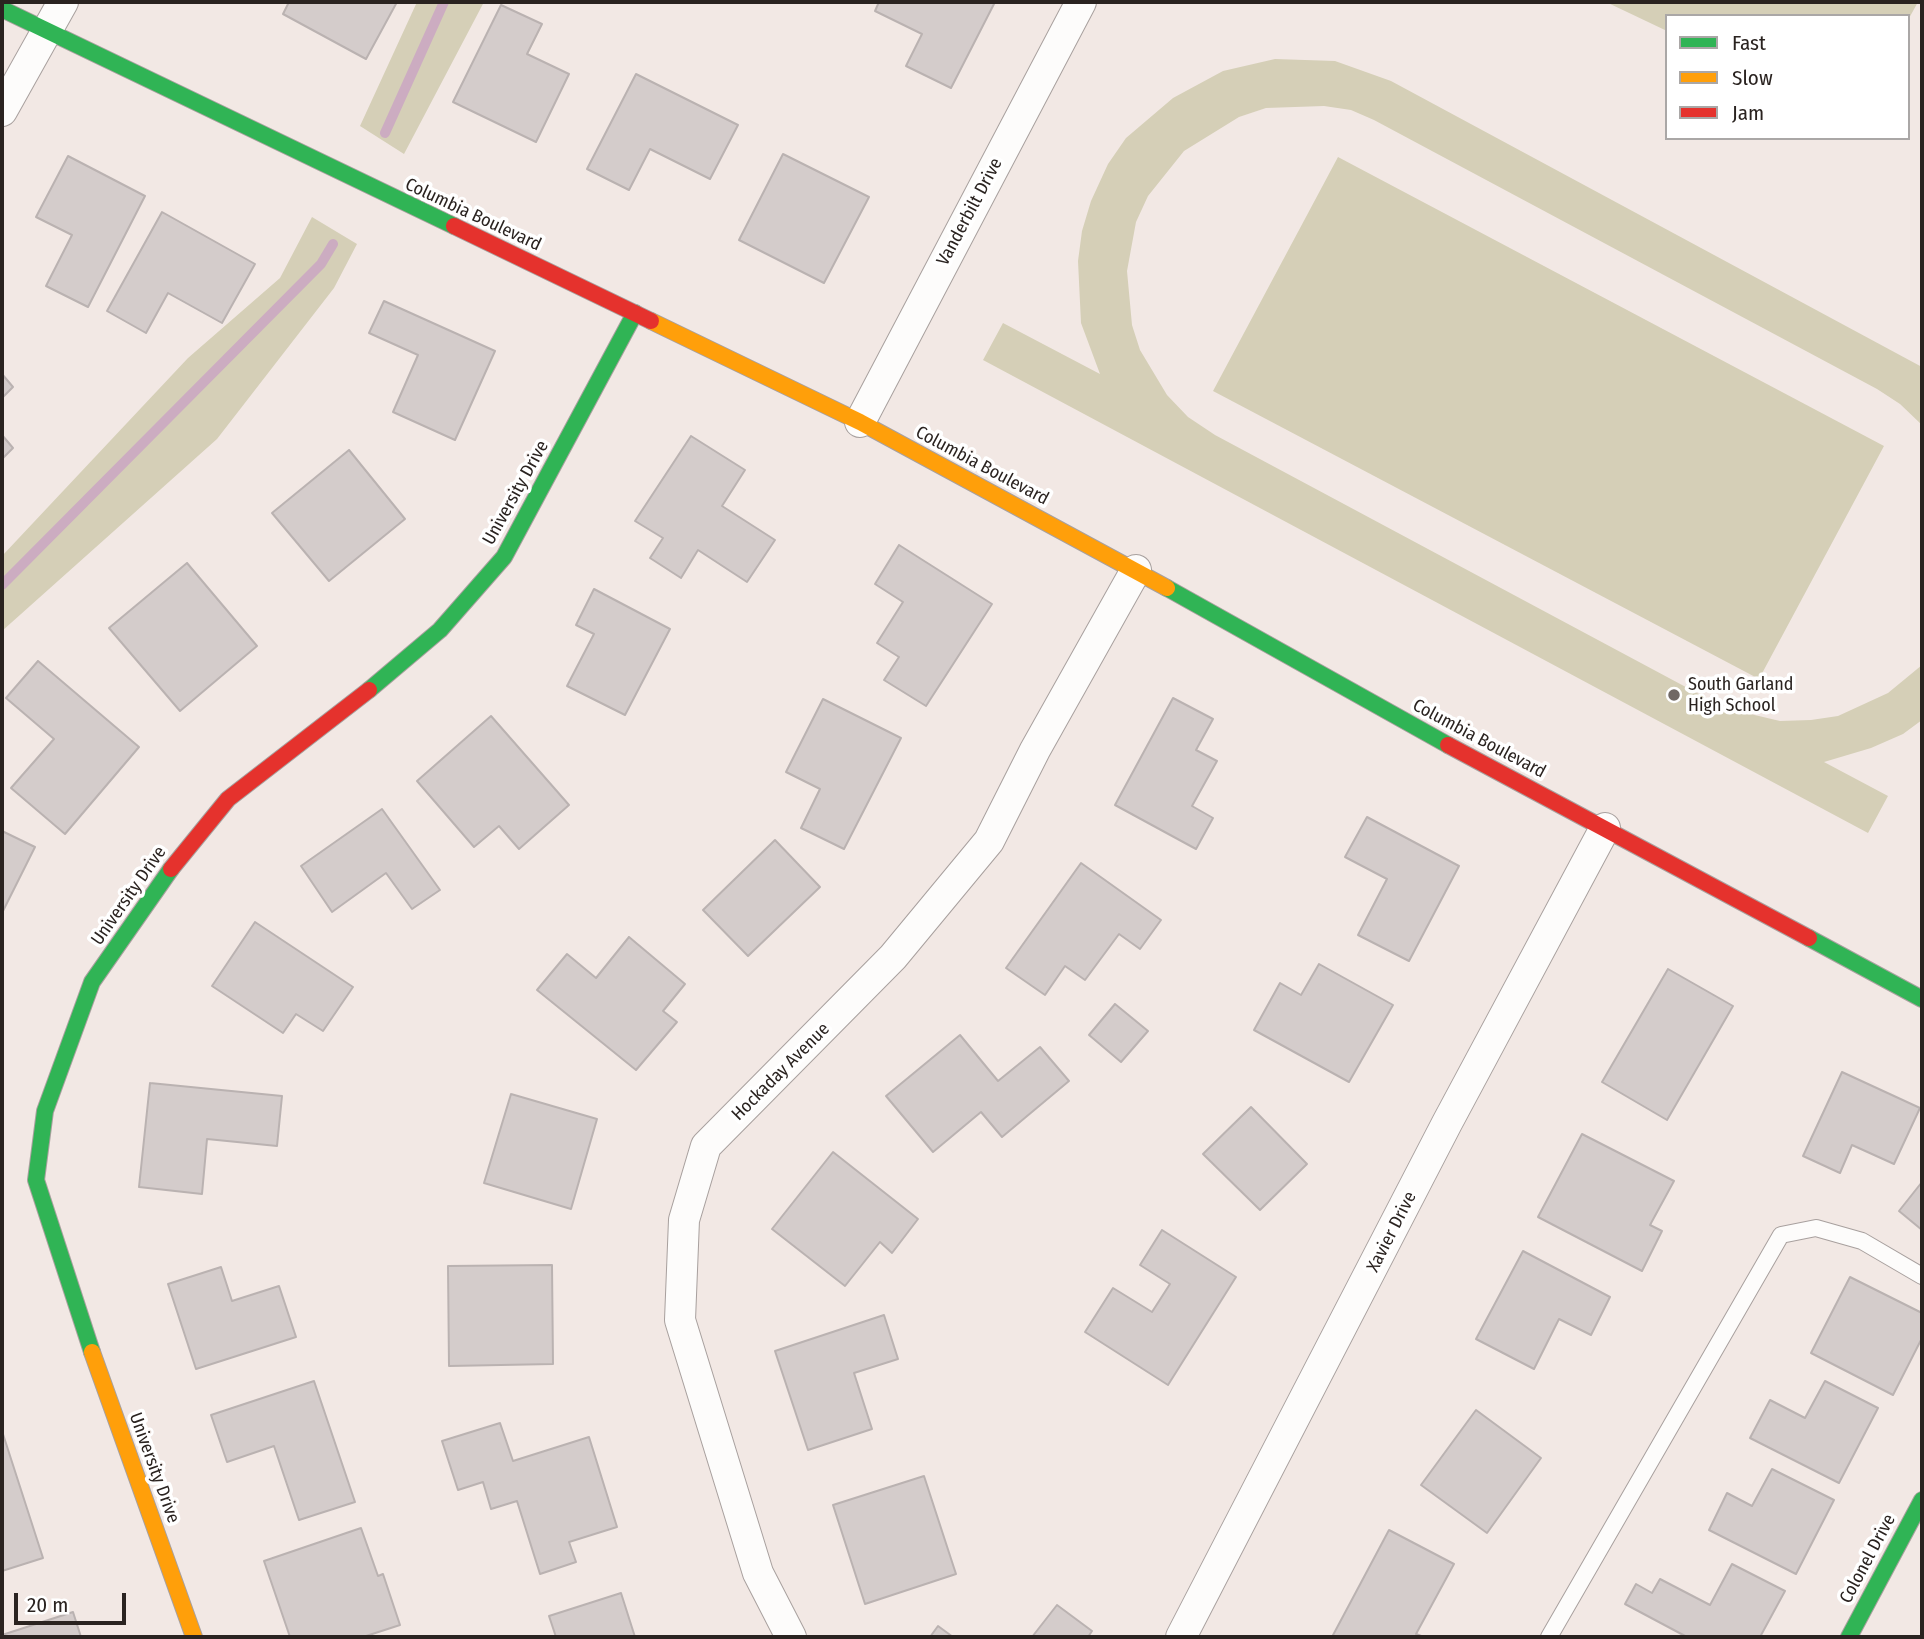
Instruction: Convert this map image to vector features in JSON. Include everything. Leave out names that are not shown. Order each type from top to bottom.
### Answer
[{"type":"street","points":[[2,111],[63,2]]},
{"type":"street","name":"Vanderbilt Drive","points":[[860,422],[1080,2]]},
{"type":"street","name":"Columbia Boulevard","points":[[2,9],[46,33],[860,422],[1136,570],[1367,702],[1922,999]]},
{"type":"street","name":"University Drive","points":[[194,1637],[65,1277],[36,1181],[45,1111],[92,982],[180,856],[228,799],[350,706],[440,630],[504,557],[635,313]]},
{"type":"street","name":"Hockaday Avenue","points":[[791,1637],[758,1573],[680,1320],[684,1220],[706,1146],[893,957],[989,841],[1035,750],[1136,570]]},
{"type":"street","name":"Xavier Drive","points":[[1181,1637],[1447,1123],[1605,828]]},
{"type":"street","name":"Colonel Drive","points":[[1849,1637],[1922,1500]]},
{"type":"lane","points":[[1549,1637],[1781,1235],[1816,1227],[1862,1241],[1922,1276]]},
{"type":"shaded area","points":[[417,2],[484,2],[404,154],[360,126]]},
{"type":"shaded area","points":[[1606,2],[1918,2],[1910,16],[1910,14],[1665,14],[1665,30]]},
{"type":"shaded area","points":[[1275,59],[1335,61],[1391,81],[1922,367],[1922,425],[1900,404],[1877,389],[1374,120],[1351,110],[1324,106],[1266,108],[1239,117],[1184,151],[1148,196],[1136,222],[1127,271],[1132,325],[1140,350],[1167,395],[1188,417],[1215,435],[1725,708],[1780,721],[1838,716],[1888,693],[1922,665],[1922,720],[1903,734],[1871,748],[1824,762],[1888,796],[1868,833],[983,360],[1003,323],[1100,374],[1081,323],[1078,261],[1082,231],[1091,201],[1108,164],[1126,138],[1173,98],[1223,71]]},
{"type":"shaded area","points":[[1338,157],[1884,446],[1759,679],[1213,391]]},
{"type":"shaded area","points":[[312,217],[357,244],[334,288],[217,439],[2,631],[2,556],[188,358],[280,278]]},
{"type":"building","points":[[289,2],[397,2],[366,59],[283,14]]},
{"type":"building","points":[[879,2],[995,2],[951,88],[906,66],[922,34],[875,11]]},
{"type":"building","points":[[501,5],[542,24],[527,54],[569,74],[536,142],[453,102]]},
{"type":"building","points":[[636,74],[738,125],[710,179],[650,149],[629,190],[587,169]]},
{"type":"building","points":[[783,154],[869,197],[824,283],[739,240]]},
{"type":"building","points":[[68,156],[145,196],[88,307],[46,286],[72,235],[36,217]]},
{"type":"building","points":[[162,212],[255,264],[222,323],[168,293],[146,333],[107,311]]},
{"type":"building","points":[[384,301],[495,351],[455,440],[393,412],[418,355],[369,333]]},
{"type":"building","points":[[2,374],[13,387],[2,398]]},
{"type":"building","points":[[2,435],[13,448],[2,459]]},
{"type":"building","points":[[691,436],[745,470],[722,506],[775,540],[747,582],[698,550],[681,578],[650,558],[663,538],[635,521]]},
{"type":"building","points":[[349,450],[405,519],[329,581],[272,513]]},
{"type":"building","points":[[899,545],[992,604],[926,706],[884,680],[899,657],[877,643],[903,602],[875,584]]},
{"type":"building","points":[[187,563],[257,646],[180,711],[109,628]]},
{"type":"building","points":[[594,589],[670,629],[625,715],[567,686],[594,634],[576,625]]},
{"type":"building","points":[[38,661],[139,747],[65,834],[11,788],[54,739],[6,698]]},
{"type":"building","points":[[1173,698],[1213,719],[1196,750],[1217,761],[1192,806],[1213,818],[1196,849],[1115,805]]},
{"type":"building","points":[[823,699],[901,738],[844,849],[801,828],[820,789],[786,772]]},
{"type":"building","points":[[491,716],[569,805],[519,849],[499,826],[474,847],[417,781]]},
{"type":"building","points":[[382,809],[440,890],[412,909],[386,873],[332,912],[301,866]]},
{"type":"building","points":[[1367,817],[1459,866],[1409,961],[1358,935],[1387,879],[1345,857]]},
{"type":"building","points":[[2,831],[35,847],[2,913]]},
{"type":"building","points":[[775,840],[820,887],[748,956],[703,910]]},
{"type":"building","points":[[1081,863],[1161,920],[1140,949],[1119,934],[1085,980],[1065,966],[1045,995],[1006,968]]},
{"type":"building","points":[[255,922],[353,987],[323,1031],[296,1014],[283,1033],[212,986]]},
{"type":"building","points":[[629,937],[685,984],[663,1011],[677,1022],[636,1070],[537,990],[567,954],[596,978]]},
{"type":"building","points":[[1319,964],[1393,1005],[1349,1082],[1254,1030],[1280,983],[1301,995]]},
{"type":"building","points":[[1668,969],[1733,1006],[1667,1120],[1602,1082]]},
{"type":"building","points":[[1115,1004],[1148,1031],[1121,1062],[1089,1035]]},
{"type":"building","points":[[960,1035],[998,1081],[1040,1047],[1069,1081],[1002,1137],[981,1112],[933,1152],[886,1096]]},
{"type":"building","points":[[1842,1072],[1920,1108],[1894,1164],[1852,1145],[1840,1173],[1803,1156]]},
{"type":"building","points":[[150,1083],[282,1096],[277,1146],[207,1139],[202,1194],[139,1187]]},
{"type":"building","points":[[511,1094],[597,1119],[571,1209],[484,1183]]},
{"type":"building","points":[[1251,1107],[1307,1164],[1260,1210],[1203,1154]]},
{"type":"building","points":[[1582,1134],[1674,1181],[1650,1225],[1662,1231],[1642,1271],[1538,1217]]},
{"type":"building","points":[[833,1152],[918,1219],[892,1253],[880,1242],[845,1286],[772,1229]]},
{"type":"building","points":[[1922,1182],[1922,1230],[1899,1211]]},
{"type":"building","points":[[1162,1230],[1236,1277],[1168,1385],[1085,1332],[1113,1288],[1152,1312],[1170,1284],[1140,1265]]},
{"type":"building","points":[[1523,1251],[1610,1297],[1591,1335],[1559,1319],[1534,1369],[1476,1339]]},
{"type":"building","points":[[552,1265],[553,1364],[449,1366],[448,1266]]},
{"type":"building","points":[[221,1267],[232,1301],[279,1286],[296,1337],[196,1369],[168,1284]]},
{"type":"building","points":[[1850,1277],[1922,1313],[1922,1338],[1893,1395],[1811,1353]]},
{"type":"building","points":[[884,1315],[898,1359],[854,1373],[872,1429],[808,1450],[775,1351]]},
{"type":"building","points":[[314,1381],[355,1502],[299,1520],[274,1446],[227,1462],[211,1415]]},
{"type":"building","points":[[1825,1381],[1878,1408],[1839,1483],[1750,1438],[1770,1400],[1805,1418]]},
{"type":"building","points":[[1476,1410],[1541,1458],[1487,1533],[1421,1485]]},
{"type":"building","points":[[500,1423],[513,1461],[589,1437],[617,1527],[569,1542],[576,1562],[540,1574],[517,1501],[491,1509],[483,1482],[458,1490],[442,1441]]},
{"type":"building","points":[[2,1431],[43,1558],[2,1571]]},
{"type":"building","points":[[1772,1469],[1834,1500],[1796,1574],[1709,1530],[1727,1493],[1752,1506]]},
{"type":"building","points":[[924,1476],[956,1574],[865,1604],[833,1505]]},
{"type":"building","points":[[361,1528],[378,1576],[383,1574],[400,1625],[363,1637],[290,1637],[264,1561]]},
{"type":"building","points":[[1389,1530],[1454,1564],[1416,1634],[1424,1637],[1332,1637]]},
{"type":"building","points":[[1732,1564],[1785,1591],[1760,1637],[1687,1637],[1625,1604],[1636,1584],[1652,1593],[1660,1579],[1710,1605]]},
{"type":"building","points":[[621,1593],[635,1637],[556,1637],[549,1616]]},
{"type":"building","points":[[1057,1605],[1092,1631],[1088,1637],[1032,1637]]},
{"type":"building","points":[[73,1612],[81,1637],[2,1637],[2,1635]]},
{"type":"building","points":[[938,1626],[953,1637],[930,1637]]},
{"type":"waterway","points":[[385,133],[444,2]]},
{"type":"waterway","points":[[2,585],[321,264],[333,244]]},
{"type":"traffic: fast","points":[[2,9],[454,226]]},
{"type":"traffic: fast","points":[[369,690],[440,630],[504,557],[635,313]]},
{"type":"traffic: fast","points":[[1167,588],[1448,745]]},
{"type":"traffic: fast","points":[[92,1352],[36,1180],[45,1111],[92,982],[171,869]]},
{"type":"traffic: fast","points":[[1809,938],[1922,999]]},
{"type":"traffic: fast","points":[[1849,1637],[1922,1500]]},
{"type":"traffic: slow","points":[[651,321],[860,422],[1167,588]]},
{"type":"traffic: slow","points":[[92,1352],[194,1637]]},
{"type":"traffic: jam","points":[[454,226],[651,321]]},
{"type":"traffic: jam","points":[[171,869],[228,799],[369,690]]},
{"type":"traffic: jam","points":[[1448,745],[1809,938]]},
{"type":"place","name":"South Garland High School","points":[[1674,695]]}]
